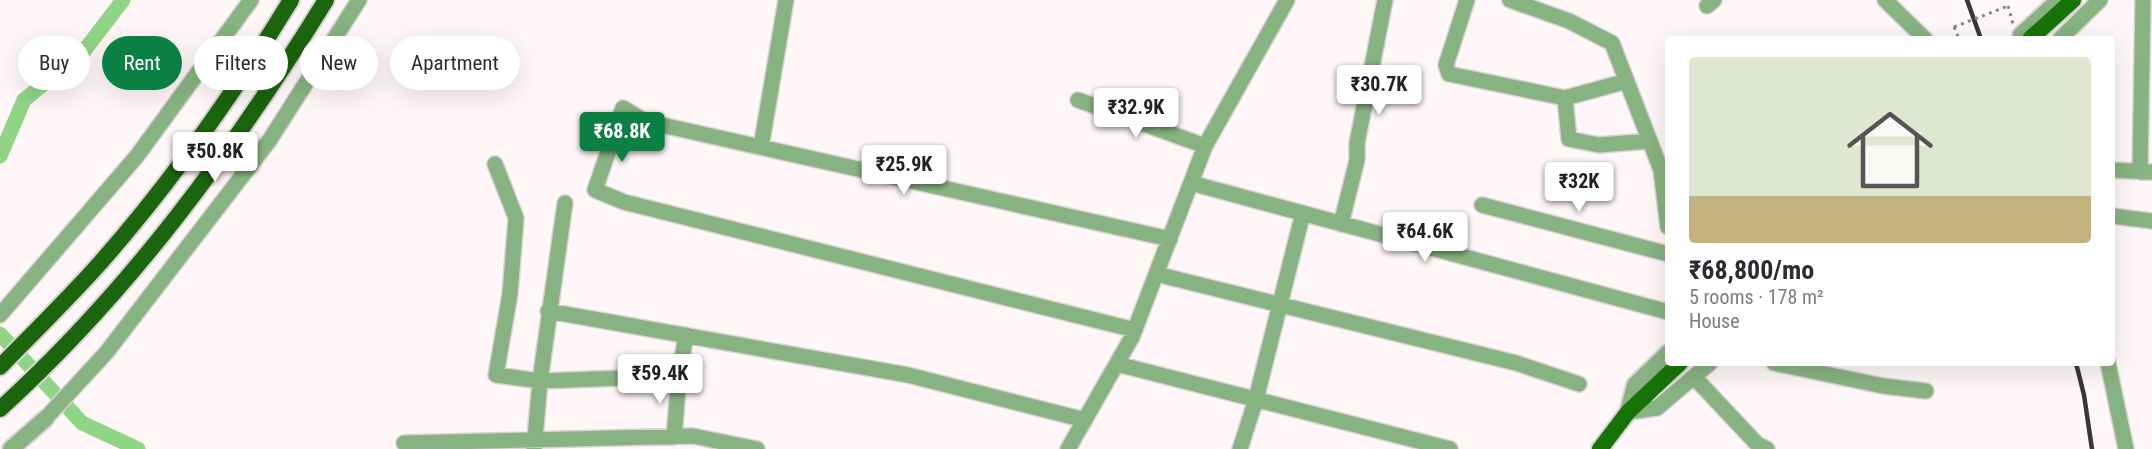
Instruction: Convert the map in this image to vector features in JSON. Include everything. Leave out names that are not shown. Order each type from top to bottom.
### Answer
[{"type":"highway","points":[[0,367],[101,262],[161,189],[222,105],[291,0]]},
{"type":"highway","points":[[0,409],[63,350],[167,231],[277,79],[326,0]]},
{"type":"main road","points":[[2022,34],[2073,0]]},
{"type":"main road","points":[[1599,449],[1628,412],[1677,366]]},
{"type":"street","points":[[4,310],[137,156],[251,0]]},
{"type":"street","points":[[11,449],[45,419],[86,377],[269,141],[359,0]]},
{"type":"street","points":[[761,147],[786,0]]},
{"type":"street","points":[[1068,449],[1135,330],[1205,146],[1287,0]]},
{"type":"street","points":[[1341,224],[1357,160],[1357,143],[1385,0]]},
{"type":"street","points":[[1467,0],[1446,65],[1449,74],[1566,98],[1627,81]]},
{"type":"street","points":[[1510,0],[1569,21],[1612,43],[1661,170],[1665,203]]},
{"type":"street","points":[[1885,0],[1918,36]]},
{"type":"street","points":[[2022,34],[2059,0]]},
{"type":"street","points":[[2064,36],[2100,0]]},
{"type":"street","points":[[2115,170],[2146,172],[2143,0]]},
{"type":"street","points":[[1566,98],[1569,140],[1599,145],[1650,141]]},
{"type":"street","points":[[1078,100],[1205,146]]},
{"type":"street","points":[[1135,330],[624,202],[595,190],[623,108],[645,121],[1170,239]]},
{"type":"street","points":[[495,164],[516,218],[510,294],[496,375],[540,381],[679,376]]},
{"type":"street","points":[[1191,183],[1665,311]]},
{"type":"street","points":[[534,445],[548,311],[565,203]]},
{"type":"street","points":[[1482,205],[1665,253]]},
{"type":"street","points":[[1240,449],[1256,399],[1303,213]]},
{"type":"street","points":[[2115,216],[2152,221]]},
{"type":"street","points":[[1156,274],[1516,363],[1579,384]]},
{"type":"street","points":[[548,311],[908,375],[1084,420]]},
{"type":"street","points":[[674,437],[679,376],[686,335]]},
{"type":"street","points":[[1665,355],[1635,385],[1628,412],[1658,408],[1707,366]]},
{"type":"street","points":[[1117,364],[1450,449]]},
{"type":"street","points":[[1788,366],[1883,386],[1926,391]]},
{"type":"street","points":[[2109,366],[2126,449]]},
{"type":"street","points":[[1694,377],[1756,444],[1767,449]]},
{"type":"street","points":[[404,443],[534,445],[693,436],[757,449]]},
{"type":"path","points":[[1958,36],[1954,27],[2007,6],[2022,34]]},
{"type":"waterway","points":[[0,156],[24,100],[84,51],[123,0]]},
{"type":"waterway","points":[[0,334],[82,423],[138,449]]},
{"type":"railway","points":[[1967,0],[1980,36]]},
{"type":"railway","points":[[2077,366],[2084,395],[2092,449]]}]
